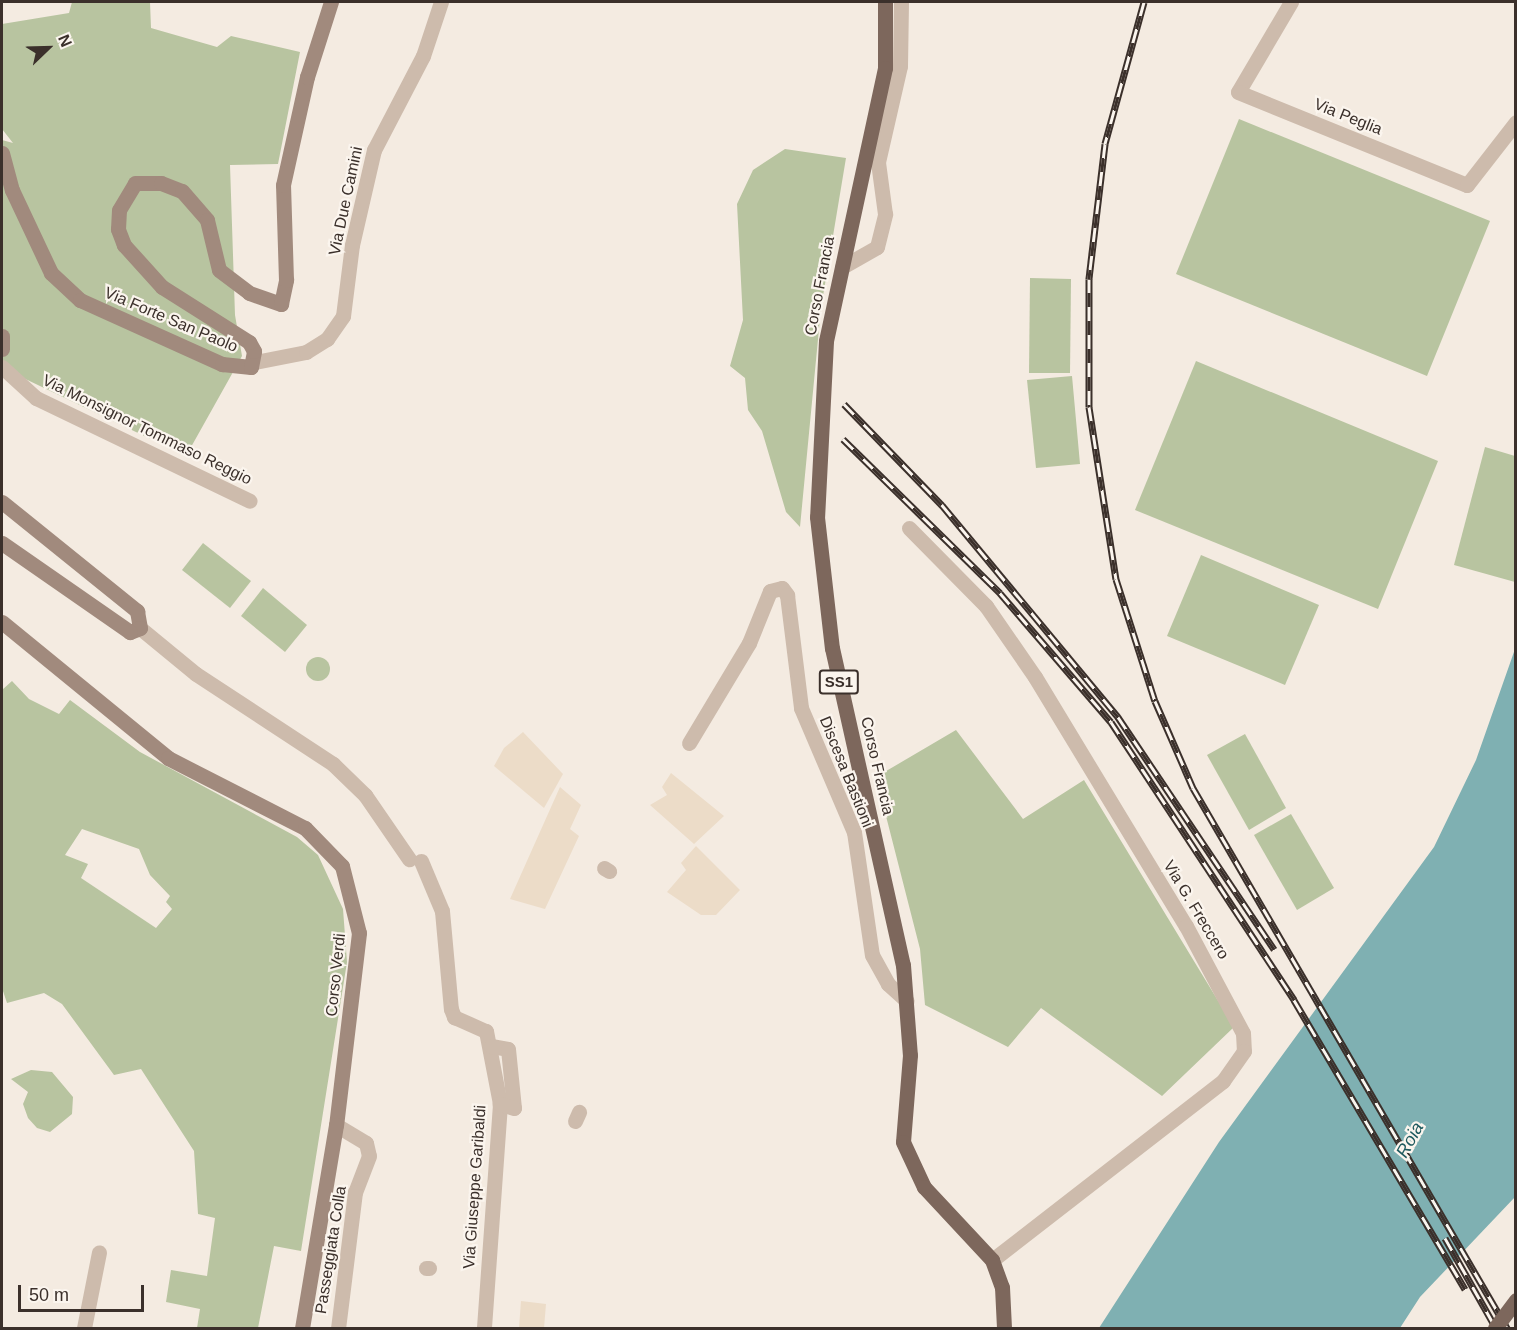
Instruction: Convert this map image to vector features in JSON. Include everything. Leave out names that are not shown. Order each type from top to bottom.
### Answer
[{"type":"main road","name":"Corso Francia","points":[[885,2],[885,68],[826,341],[817,517],[832,648],[889,890],[907,1001],[910,1055],[903,1142],[924,1187],[992,1260],[1002,1287],[1004,1329]]},
{"type":"main road","points":[[1496,1329],[1515,1300]]},
{"type":"street","name":"Via Forte San Paolo","points":[[2,153],[12,190],[51,273],[80,300],[222,364],[245,369],[255,362],[249,342],[162,287],[124,245],[118,229],[119,210],[135,183],[161,183],[182,191],[207,220],[219,270],[249,292],[281,304],[286,280],[283,185],[306,77],[331,2]]},
{"type":"street","name":"Via Due Camini","points":[[255,362],[306,352],[327,339],[343,316],[352,245],[374,150],[423,56],[441,2]]},
{"type":"street","points":[[842,267],[877,248],[885,214],[878,162],[900,66],[901,2]]},
{"type":"street","name":"Via Peglia","points":[[1291,2],[1238,92],[1467,185],[1515,122]]},
{"type":"street","points":[[2,336],[2,349]]},
{"type":"street","name":"Via Monsignor Tommaso Reggio","points":[[2,367],[36,398],[250,501]]},
{"type":"street","points":[[2,502],[137,611],[140,628],[130,632],[2,543]]},
{"type":"street","name":"Via G. Freccero","points":[[909,528],[987,606],[1035,677],[1186,926],[1243,1033],[1244,1051],[1223,1081],[992,1260]]},
{"type":"street","name":"Discesa Bastioni","points":[[689,742],[749,643],[770,591],[782,588],[787,595],[801,708],[854,832],[872,955],[888,984],[907,1001]]},
{"type":"street","name":"Corso Verdi","points":[[2,622],[168,758],[305,828],[342,866],[359,933],[336,1125],[302,1329]]},
{"type":"street","name":"Via Giuseppe Garibaldi","points":[[140,628],[196,674],[333,764],[365,795],[411,859],[442,911],[454,1017],[486,1031],[491,1046],[500,1104],[484,1329]]},
{"type":"street","name":"Passeggiata Colla","points":[[336,1125],[366,1143],[369,1156],[355,1192],[338,1329]]},
{"type":"street","points":[[84,1329],[99,1252]]},
{"type":"green space","points":[[72,2],[150,2],[151,28],[217,47],[231,36],[300,52],[278,164],[230,165],[235,315],[242,356],[186,456],[17,375],[2,361],[2,140],[13,143],[2,129],[2,24],[69,13]]},
{"type":"green space","points":[[1239,119],[1490,221],[1427,376],[1176,274]]},
{"type":"green space","points":[[785,149],[846,158],[821,308],[800,527],[786,512],[762,431],[748,410],[745,378],[730,366],[743,320],[737,204],[753,170]]},
{"type":"green space","points":[[1030,278],[1071,279],[1070,373],[1029,373]]},
{"type":"green space","points":[[1196,361],[1438,461],[1378,609],[1135,510]]},
{"type":"green space","points":[[1072,376],[1080,464],[1036,468],[1027,380]]},
{"type":"green space","points":[[1485,447],[1515,456],[1515,582],[1454,565]]},
{"type":"green space","points":[[203,543],[251,581],[230,608],[182,570]]},
{"type":"green space","points":[[1201,555],[1319,605],[1285,685],[1167,636]]},
{"type":"green space","points":[[263,588],[307,625],[285,652],[241,616]]},
{"type":"green space","points":[[318,657],[323,658],[329,664],[329,674],[323,680],[318,681],[313,680],[307,674],[306,669],[307,664],[313,658]]},
{"type":"green space","points":[[12,681],[29,699],[59,714],[70,700],[140,752],[297,837],[318,855],[343,909],[347,962],[301,1251],[274,1246],[258,1328],[197,1328],[200,1309],[166,1302],[171,1270],[207,1276],[215,1218],[198,1214],[194,1151],[141,1069],[114,1075],[62,1004],[44,993],[7,1003],[2,988],[2,690]],"holes":[[[82,829],[139,849],[150,875],[170,896],[166,902],[172,909],[156,928],[81,878],[88,864],[65,855]]]},
{"type":"green space","points":[[956,730],[1023,819],[1084,780],[1234,1027],[1162,1096],[1041,1008],[1008,1047],[925,1005],[920,949],[876,777]]},
{"type":"green space","points":[[1245,734],[1286,808],[1249,830],[1207,755]]},
{"type":"green space","points":[[1291,814],[1334,888],[1297,910],[1254,835]]},
{"type":"green space","points":[[31,1070],[52,1072],[73,1097],[72,1114],[50,1132],[37,1128],[28,1118],[23,1104],[28,1092],[11,1079]]},
{"type":"shaded area","points":[[523,732],[563,774],[544,808],[494,766],[504,748]]},
{"type":"shaded area","points":[[671,773],[724,816],[694,844],[650,805],[667,795],[662,787]]},
{"type":"shaded area","points":[[560,787],[581,805],[570,829],[579,836],[545,909],[510,899]]},
{"type":"shaded area","points":[[696,846],[740,890],[716,915],[701,915],[667,892],[686,870],[681,863]]},
{"type":"shaded area","points":[[521,1301],[546,1304],[544,1328],[519,1328]]},
{"type":"water","name":"Roia","points":[[1515,649],[1515,1197],[1420,1297],[1400,1328],[1099,1328],[1219,1142],[1434,847],[1476,760]]},
{"type":"railway","points":[[1144,2],[1105,144],[1089,279],[1089,407],[1116,579],[1155,701],[1193,788],[1507,1328]]},
{"type":"railway","points":[[844,404],[942,505],[1118,717],[1274,949]]},
{"type":"railway","points":[[843,439],[1000,593],[1111,722],[1294,1000],[1465,1289]]},
{"type":"railway","points":[[1445,1238],[1496,1328]]}]
